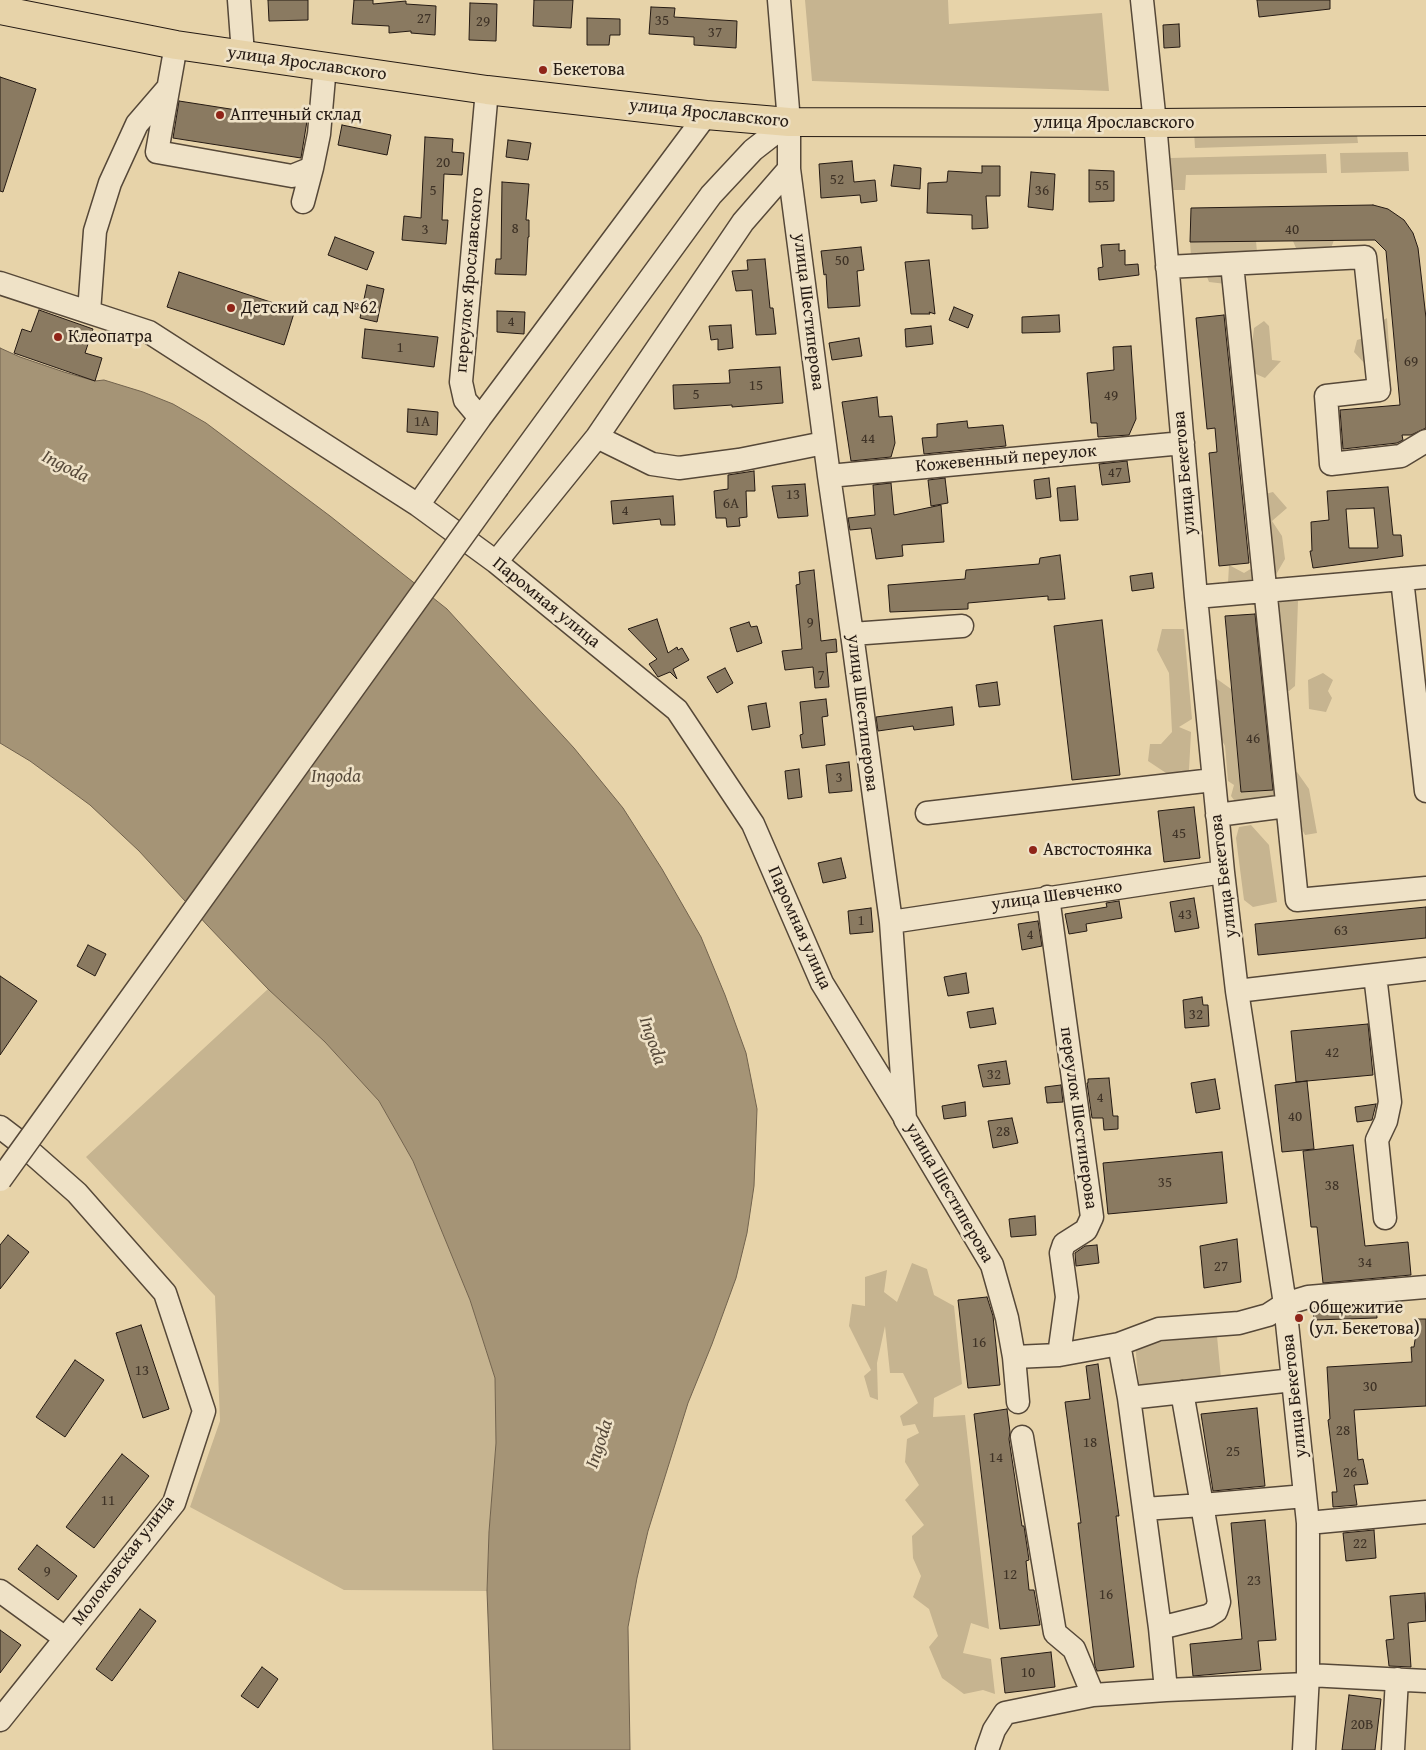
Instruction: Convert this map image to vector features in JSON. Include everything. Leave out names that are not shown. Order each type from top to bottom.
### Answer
[{"type":"main road","name":"улица Ярославского","points":[[0,10],[43,9],[176,45],[487,90],[706,115],[789,122],[1155,123],[1426,121]]},
{"type":"street","points":[[239,0],[243,54]]},
{"type":"street","name":"улица Шестиперова","points":[[780,0],[789,122],[789,169],[824,443],[891,922],[905,1119],[992,1265],[1007,1318],[1014,1357],[1018,1402]]},
{"type":"street","name":"улица Бекетова","points":[[1142,0],[1155,123],[1182,443],[1223,872],[1237,991],[1286,1304],[1308,1523],[1308,1680],[1304,1750]]},
{"type":"street","points":[[176,45],[157,152],[292,176],[312,168]]},
{"type":"street","points":[[304,202],[319,134],[325,66]]},
{"type":"street","points":[[89,312],[96,230],[110,183],[137,124],[168,87]]},
{"type":"street","name":"переулок Ярославского","points":[[480,418],[465,400],[461,382],[487,90]]},
{"type":"street","points":[[418,505],[480,418],[706,115]]},
{"type":"street","points":[[0,1180],[498,487],[711,195],[753,150],[789,122]]},
{"type":"street","points":[[496,562],[596,436],[743,222],[789,169]]},
{"type":"street","points":[[1167,266],[1365,257],[1379,390],[1326,396],[1331,464],[1401,456],[1426,441]]},
{"type":"street","points":[[1232,264],[1297,900],[1426,888]]},
{"type":"street","name":"Паромная улица","points":[[0,283],[149,332],[418,505],[496,562],[678,710],[753,824],[822,983],[905,1119]]},
{"type":"street","points":[[596,436],[652,464],[679,468],[739,460],[824,443]]},
{"type":"street","name":"Кожевенный переулок","points":[[829,476],[1182,443]]},
{"type":"street","points":[[1196,597],[1426,577]]},
{"type":"street","points":[[1402,580],[1426,791]]},
{"type":"street","points":[[852,634],[962,626]]},
{"type":"street","points":[[927,814],[1213,780]]},
{"type":"street","points":[[1217,815],[1287,806]]},
{"type":"street","name":"улица Шевченко","points":[[891,922],[1223,872]]},
{"type":"street","name":"переулок Шестиперова","points":[[1048,897],[1092,1217],[1086,1230],[1064,1244],[1061,1253],[1067,1297],[1059,1355]]},
{"type":"street","points":[[1237,991],[1426,969]]},
{"type":"street","points":[[1375,975],[1390,1102],[1386,1122],[1376,1140],[1385,1218]]},
{"type":"street","name":"Молоковская улица","points":[[0,1127],[77,1193],[165,1293],[204,1412],[174,1503],[0,1720]]},
{"type":"street","points":[[1014,1357],[1059,1355],[1118,1344],[1159,1329],[1240,1323],[1268,1315],[1286,1304],[1308,1297],[1426,1287]]},
{"type":"street","points":[[1118,1344],[1129,1398],[1160,1628],[1166,1690]]},
{"type":"street","points":[[1129,1398],[1293,1380]]},
{"type":"street","points":[[1160,1628],[1208,1616],[1216,1611],[1219,1602],[1182,1392]]},
{"type":"street","points":[[1022,1437],[1055,1633],[1074,1649],[1093,1695]]},
{"type":"street","points":[[1144,1509],[1305,1496]]},
{"type":"street","points":[[1308,1523],[1426,1512]]},
{"type":"street","points":[[0,1591],[66,1638]]},
{"type":"street","points":[[987,1750],[994,1730],[1005,1713],[1093,1695],[1308,1680],[1397,1679],[1426,1681]]},
{"type":"street","points":[[1393,1750],[1397,1679]]},
{"type":"shaded area","points":[[805,0],[948,0],[949,24],[1102,13],[1109,91],[812,81]]},
{"type":"shaded area","points":[[1194,131],[1357,135],[1358,143],[1195,148]]},
{"type":"shaded area","points":[[1408,152],[1409,171],[1341,173],[1340,153]]},
{"type":"shaded area","points":[[1326,154],[1327,173],[1186,175],[1185,190],[1171,190],[1170,158]]},
{"type":"shaded area","points":[[1334,240],[1327,259],[1301,260],[1293,241]]},
{"type":"shaded area","points":[[1256,241],[1257,252],[1241,272],[1246,283],[1235,285],[1209,282],[1204,269],[1191,256],[1190,242]]},
{"type":"shaded area","points":[[1387,318],[1390,361],[1377,369],[1366,365],[1354,352],[1357,340],[1367,337],[1372,326]]},
{"type":"shaded area","points":[[1264,321],[1269,326],[1272,360],[1281,361],[1265,378],[1249,371],[1254,328]]},
{"type":"shaded area","points":[[1273,492],[1287,508],[1272,521],[1282,536],[1285,559],[1270,585],[1249,592],[1228,583],[1229,565],[1244,573],[1257,565],[1265,494]]},
{"type":"shaded area","points":[[1287,596],[1298,601],[1295,686],[1289,691],[1282,689],[1259,603],[1278,604]]},
{"type":"shaded area","points":[[1162,629],[1184,629],[1192,719],[1179,727],[1191,732],[1189,770],[1196,775],[1173,791],[1166,773],[1148,761],[1150,744],[1161,744],[1172,732],[1169,673],[1157,650]]},
{"type":"shaded area","points":[[1323,673],[1333,680],[1328,691],[1332,698],[1326,712],[1309,709],[1308,680]]},
{"type":"shaded area","points":[[1217,679],[1231,689],[1241,792],[1275,789],[1297,772],[1309,789],[1317,833],[1305,835],[1298,821],[1276,801],[1234,800],[1231,796],[1234,785],[1228,781],[1225,746],[1215,728],[1213,685]]},
{"type":"shaded area","points":[[1251,825],[1269,845],[1277,902],[1253,907],[1244,900],[1236,838],[1239,827]]},
{"type":"shaded area","points":[[268,989],[325,1042],[379,1101],[413,1161],[470,1300],[495,1378],[496,1443],[489,1532],[487,1591],[344,1590],[190,1507],[220,1421],[215,1296],[86,1157]]},
{"type":"shaded area","points":[[912,1263],[927,1269],[934,1295],[954,1306],[962,1384],[934,1398],[933,1417],[965,1415],[989,1629],[971,1623],[963,1653],[991,1659],[995,1694],[983,1690],[964,1694],[942,1678],[929,1647],[938,1636],[929,1609],[913,1597],[921,1576],[913,1558],[912,1536],[924,1525],[905,1500],[919,1485],[905,1462],[907,1439],[919,1433],[915,1424],[903,1426],[900,1416],[918,1403],[903,1373],[890,1373],[885,1326],[877,1363],[878,1400],[870,1397],[864,1376],[871,1370],[849,1326],[852,1304],[865,1306],[865,1277],[887,1270],[884,1292],[897,1302]]},
{"type":"shaded area","points":[[1217,1336],[1221,1378],[1139,1385],[1135,1344]]},
{"type":"water","name":"Ingoda","points":[[0,348],[64,372],[95,381],[104,380],[143,392],[173,404],[206,423],[330,516],[447,609],[574,748],[623,808],[662,869],[701,937],[746,1053],[757,1109],[754,1186],[747,1233],[736,1278],[688,1403],[648,1531],[637,1578],[628,1627],[630,1750],[493,1750],[487,1591],[489,1532],[496,1443],[495,1378],[470,1300],[413,1161],[379,1101],[325,1042],[268,989],[139,851],[90,805],[30,761],[0,743]]},
{"type":"building","points":[[268,0],[308,0],[308,20],[269,21]]},
{"type":"building","points":[[354,0],[373,0],[373,4],[406,1],[406,4],[436,6],[435,35],[411,33],[411,31],[389,33],[389,26],[352,24]]},
{"type":"building","points":[[534,0],[573,0],[571,28],[533,26]]},
{"type":"building","points":[[1257,0],[1330,0],[1330,9],[1259,17]]},
{"type":"building","points":[[470,3],[497,4],[496,41],[469,40]]},
{"type":"building","points":[[651,7],[675,8],[674,17],[737,21],[736,48],[694,45],[694,37],[649,34]]},
{"type":"building","points":[[587,18],[620,19],[620,35],[610,35],[609,45],[587,45]]},
{"type":"building","points":[[1179,24],[1180,47],[1164,48],[1163,25]]},
{"type":"building","points":[[0,77],[36,89],[3,192],[0,191]]},
{"type":"building","points":[[179,101],[307,121],[301,158],[173,138]]},
{"type":"building","points":[[342,125],[391,135],[387,155],[338,145]]},
{"type":"building","points":[[425,137],[453,139],[452,152],[464,153],[462,175],[444,174],[442,220],[448,220],[446,244],[402,240],[404,216],[421,218]]},
{"type":"building","points":[[508,140],[531,143],[528,160],[506,157]]},
{"type":"building","points":[[852,161],[854,182],[875,180],[877,201],[861,203],[860,195],[821,198],[819,164]]},
{"type":"building","points":[[894,165],[921,168],[920,189],[891,186]]},
{"type":"building","points":[[982,166],[1000,166],[1000,196],[986,196],[988,228],[972,229],[972,215],[927,213],[928,183],[947,182],[948,171],[982,173]]},
{"type":"building","points":[[1089,170],[1114,171],[1114,201],[1089,202]]},
{"type":"building","points":[[1031,172],[1055,174],[1053,210],[1028,207]]},
{"type":"building","points":[[502,182],[529,184],[526,220],[529,220],[529,237],[526,275],[495,274],[496,259],[501,259]]},
{"type":"building","points":[[1373,205],[1388,209],[1404,220],[1413,233],[1418,248],[1426,318],[1426,428],[1411,435],[1402,435],[1403,440],[1397,443],[1343,449],[1340,410],[1400,405],[1386,251],[1375,240],[1190,242],[1191,208]]},
{"type":"building","points":[[335,237],[374,252],[367,270],[328,255]]},
{"type":"building","points":[[1119,244],[1119,251],[1125,250],[1125,265],[1138,264],[1139,275],[1099,280],[1098,268],[1103,267],[1101,245]]},
{"type":"building","points":[[861,247],[864,270],[857,271],[860,306],[828,308],[826,274],[824,275],[821,251]]},
{"type":"building","points":[[765,259],[770,308],[773,308],[776,334],[756,335],[752,290],[736,291],[732,271],[748,270],[747,260]]},
{"type":"building","points":[[929,260],[935,314],[929,312],[930,314],[911,314],[905,262]]},
{"type":"building","name":"Детский сад №62","points":[[179,272],[295,310],[284,345],[167,307]]},
{"type":"building","points":[[367,285],[384,289],[377,322],[360,318]]},
{"type":"building","points":[[954,307],[973,315],[968,328],[949,320]]},
{"type":"building","points":[[39,310],[93,329],[85,353],[102,358],[95,381],[14,353],[22,329],[31,332]]},
{"type":"building","points":[[497,311],[525,312],[524,334],[497,332]]},
{"type":"building","points":[[1059,315],[1060,332],[1022,333],[1022,317]]},
{"type":"building","points":[[1224,315],[1249,563],[1219,566],[1209,453],[1217,452],[1215,428],[1207,429],[1196,318]]},
{"type":"building","points":[[731,325],[733,348],[718,350],[718,339],[711,340],[709,326]]},
{"type":"building","points":[[931,326],[933,344],[906,347],[905,329]]},
{"type":"building","points":[[365,329],[438,337],[434,367],[362,358]]},
{"type":"building","points":[[859,338],[862,356],[832,360],[829,343]]},
{"type":"building","points":[[1131,346],[1136,419],[1129,435],[1098,437],[1097,423],[1091,423],[1087,373],[1114,370],[1113,347]]},
{"type":"building","points":[[780,367],[783,403],[674,409],[673,385],[730,383],[729,370]]},
{"type":"building","points":[[877,397],[879,417],[892,416],[895,443],[891,457],[851,461],[842,402]]},
{"type":"building","points":[[408,409],[438,412],[437,435],[407,432]]},
{"type":"building","points":[[967,421],[968,428],[1003,425],[1006,446],[924,454],[922,438],[937,437],[937,424]]},
{"type":"building","points":[[1127,461],[1130,482],[1102,485],[1099,464]]},
{"type":"building","points":[[754,471],[755,491],[746,491],[747,517],[739,518],[740,526],[727,527],[726,518],[716,518],[714,491],[728,489],[728,475]]},
{"type":"building","points":[[945,478],[948,503],[931,506],[928,480]]},
{"type":"building","points":[[1049,478],[1051,497],[1036,499],[1034,480]]},
{"type":"building","points":[[891,483],[894,515],[941,505],[944,542],[902,545],[903,556],[876,559],[871,528],[850,530],[848,518],[875,515],[873,485]]},
{"type":"building","points":[[805,484],[808,516],[778,518],[772,486]]},
{"type":"building","points":[[1075,486],[1078,520],[1060,521],[1057,488]]},
{"type":"building","points":[[1388,487],[1393,535],[1401,535],[1403,556],[1313,568],[1310,551],[1312,551],[1311,522],[1329,520],[1327,491]],"holes":[[[1374,508],[1378,548],[1349,548],[1346,509]]]},
{"type":"building","points":[[673,496],[675,525],[661,525],[660,519],[613,524],[611,501]]},
{"type":"building","points":[[1060,555],[1065,599],[1048,600],[1048,596],[968,603],[968,609],[890,612],[888,585],[965,579],[966,570],[1039,564],[1040,558]]},
{"type":"building","points":[[814,570],[821,641],[836,639],[837,652],[826,653],[829,687],[815,688],[813,667],[785,670],[782,651],[802,649],[796,585],[800,584],[799,572]]},
{"type":"building","points":[[1152,573],[1154,588],[1132,591],[1130,576]]},
{"type":"building","points":[[1255,614],[1273,790],[1241,792],[1225,616]]},
{"type":"building","points":[[657,619],[668,653],[677,647],[678,650],[682,648],[689,660],[673,669],[677,679],[670,672],[658,677],[649,664],[657,659],[628,629]]},
{"type":"building","points":[[1102,620],[1120,775],[1072,780],[1054,626]]},
{"type":"building","points":[[749,622],[751,627],[757,626],[762,643],[737,652],[730,628]]},
{"type":"building","points":[[725,668],[733,683],[717,693],[707,677]]},
{"type":"building","points":[[997,682],[1000,705],[979,707],[976,685]]},
{"type":"building","points":[[826,699],[828,716],[822,717],[825,745],[802,748],[800,735],[803,734],[800,702]]},
{"type":"building","points":[[766,703],[770,727],[752,730],[748,706]]},
{"type":"building","points":[[952,707],[954,725],[914,730],[913,726],[878,731],[876,717]]},
{"type":"building","points":[[849,762],[852,791],[829,793],[826,765]]},
{"type":"building","points":[[799,769],[802,797],[788,799],[785,771]]},
{"type":"building","points":[[1194,807],[1200,858],[1164,862],[1158,811]]},
{"type":"building","points":[[841,858],[846,878],[823,883],[818,863]]},
{"type":"building","points":[[1194,898],[1199,928],[1175,932],[1170,902]]},
{"type":"building","points":[[1119,901],[1122,918],[1086,924],[1087,931],[1069,934],[1065,914],[1107,907],[1106,903]]},
{"type":"building","points":[[1426,907],[1426,938],[1258,955],[1255,924]]},
{"type":"building","points":[[871,908],[873,932],[850,934],[848,911]]},
{"type":"building","points":[[1038,921],[1042,946],[1022,950],[1018,924]]},
{"type":"building","points":[[88,945],[106,954],[95,976],[77,966]]},
{"type":"building","points":[[966,973],[969,993],[948,996],[944,977]]},
{"type":"building","points":[[0,976],[37,1001],[0,1055]]},
{"type":"building","points":[[1202,997],[1203,1005],[1208,1005],[1209,1026],[1185,1028],[1183,1000]]},
{"type":"building","points":[[993,1008],[996,1024],[970,1028],[967,1012]]},
{"type":"building","points":[[1368,1024],[1373,1075],[1296,1082],[1291,1031]]},
{"type":"building","points":[[1006,1061],[1010,1084],[983,1087],[978,1065]]},
{"type":"building","points":[[1109,1078],[1113,1116],[1118,1116],[1118,1129],[1104,1130],[1103,1118],[1092,1118],[1087,1083],[1088,1079]]},
{"type":"building","points":[[1215,1079],[1220,1109],[1196,1113],[1191,1083]]},
{"type":"building","points":[[1307,1081],[1314,1149],[1282,1152],[1275,1085]]},
{"type":"building","points":[[1061,1085],[1063,1102],[1047,1103],[1045,1087]]},
{"type":"building","points":[[965,1102],[966,1116],[944,1119],[942,1106]]},
{"type":"building","points":[[1376,1104],[1372,1120],[1357,1122],[1355,1107]]},
{"type":"building","points":[[1012,1118],[1018,1143],[993,1148],[988,1121]]},
{"type":"building","points":[[1353,1145],[1365,1246],[1408,1242],[1411,1275],[1323,1283],[1317,1227],[1311,1227],[1303,1151]]},
{"type":"building","points":[[1222,1152],[1227,1203],[1108,1214],[1103,1163]]},
{"type":"building","points":[[1035,1216],[1036,1235],[1011,1237],[1009,1219]]},
{"type":"building","points":[[8,1235],[29,1252],[0,1289],[0,1245]]},
{"type":"building","points":[[1237,1239],[1241,1282],[1204,1288],[1200,1246]]},
{"type":"building","points":[[1097,1245],[1099,1263],[1076,1266],[1075,1253],[1085,1246]]},
{"type":"building","points":[[987,1297],[993,1316],[1000,1385],[968,1388],[958,1300]]},
{"type":"building","points":[[1376,1304],[1377,1318],[1314,1320],[1313,1310]]},
{"type":"building","points":[[1418,1319],[1426,1319],[1426,1406],[1354,1410],[1358,1460],[1363,1459],[1368,1484],[1354,1485],[1357,1505],[1333,1507],[1332,1492],[1337,1492],[1328,1420],[1330,1419],[1327,1367],[1412,1362],[1411,1347],[1414,1347]]},
{"type":"building","points":[[141,1325],[169,1409],[143,1418],[116,1333]]},
{"type":"building","points":[[75,1360],[104,1380],[65,1437],[36,1417]]},
{"type":"building","points":[[1098,1364],[1119,1516],[1116,1516],[1134,1667],[1097,1671],[1078,1523],[1081,1523],[1065,1402],[1090,1399],[1086,1366]]},
{"type":"building","points":[[1257,1408],[1265,1486],[1213,1491],[1201,1414]]},
{"type":"building","points":[[1007,1409],[1009,1439],[1029,1560],[1026,1561],[1029,1590],[1034,1590],[1040,1625],[1000,1629],[974,1414]]},
{"type":"building","points":[[122,1454],[149,1476],[94,1548],[66,1527]]},
{"type":"building","points":[[1265,1520],[1276,1640],[1258,1641],[1261,1670],[1193,1676],[1190,1644],[1242,1639],[1231,1523]]},
{"type":"building","points":[[1374,1530],[1376,1558],[1346,1561],[1343,1533]]},
{"type":"building","points":[[37,1545],[77,1576],[58,1600],[18,1569]]},
{"type":"building","points":[[1425,1593],[1426,1621],[1408,1623],[1411,1667],[1389,1666],[1386,1640],[1394,1639],[1390,1596]]},
{"type":"building","points":[[140,1609],[156,1621],[112,1681],[96,1669]]},
{"type":"building","points":[[0,1630],[21,1645],[0,1673]]},
{"type":"building","points":[[1051,1652],[1055,1687],[1005,1693],[1001,1658]]},
{"type":"building","points":[[262,1667],[278,1679],[258,1708],[241,1696]]},
{"type":"building","points":[[1349,1695],[1381,1699],[1375,1750],[1342,1750]]},
{"type":"place","name":"Бекетова","points":[[543,70]]},
{"type":"place","name":"Аптечный склад","points":[[220,115]]},
{"type":"place","name":"Детский сад №62","points":[[231,308]]},
{"type":"place","name":"Клеопатра","points":[[58,337]]},
{"type":"place","name":"Австостоянка","points":[[1033,850]]},
{"type":"place","name":"Общежитие (ул. Бекетова)","points":[[1299,1318]]}]
